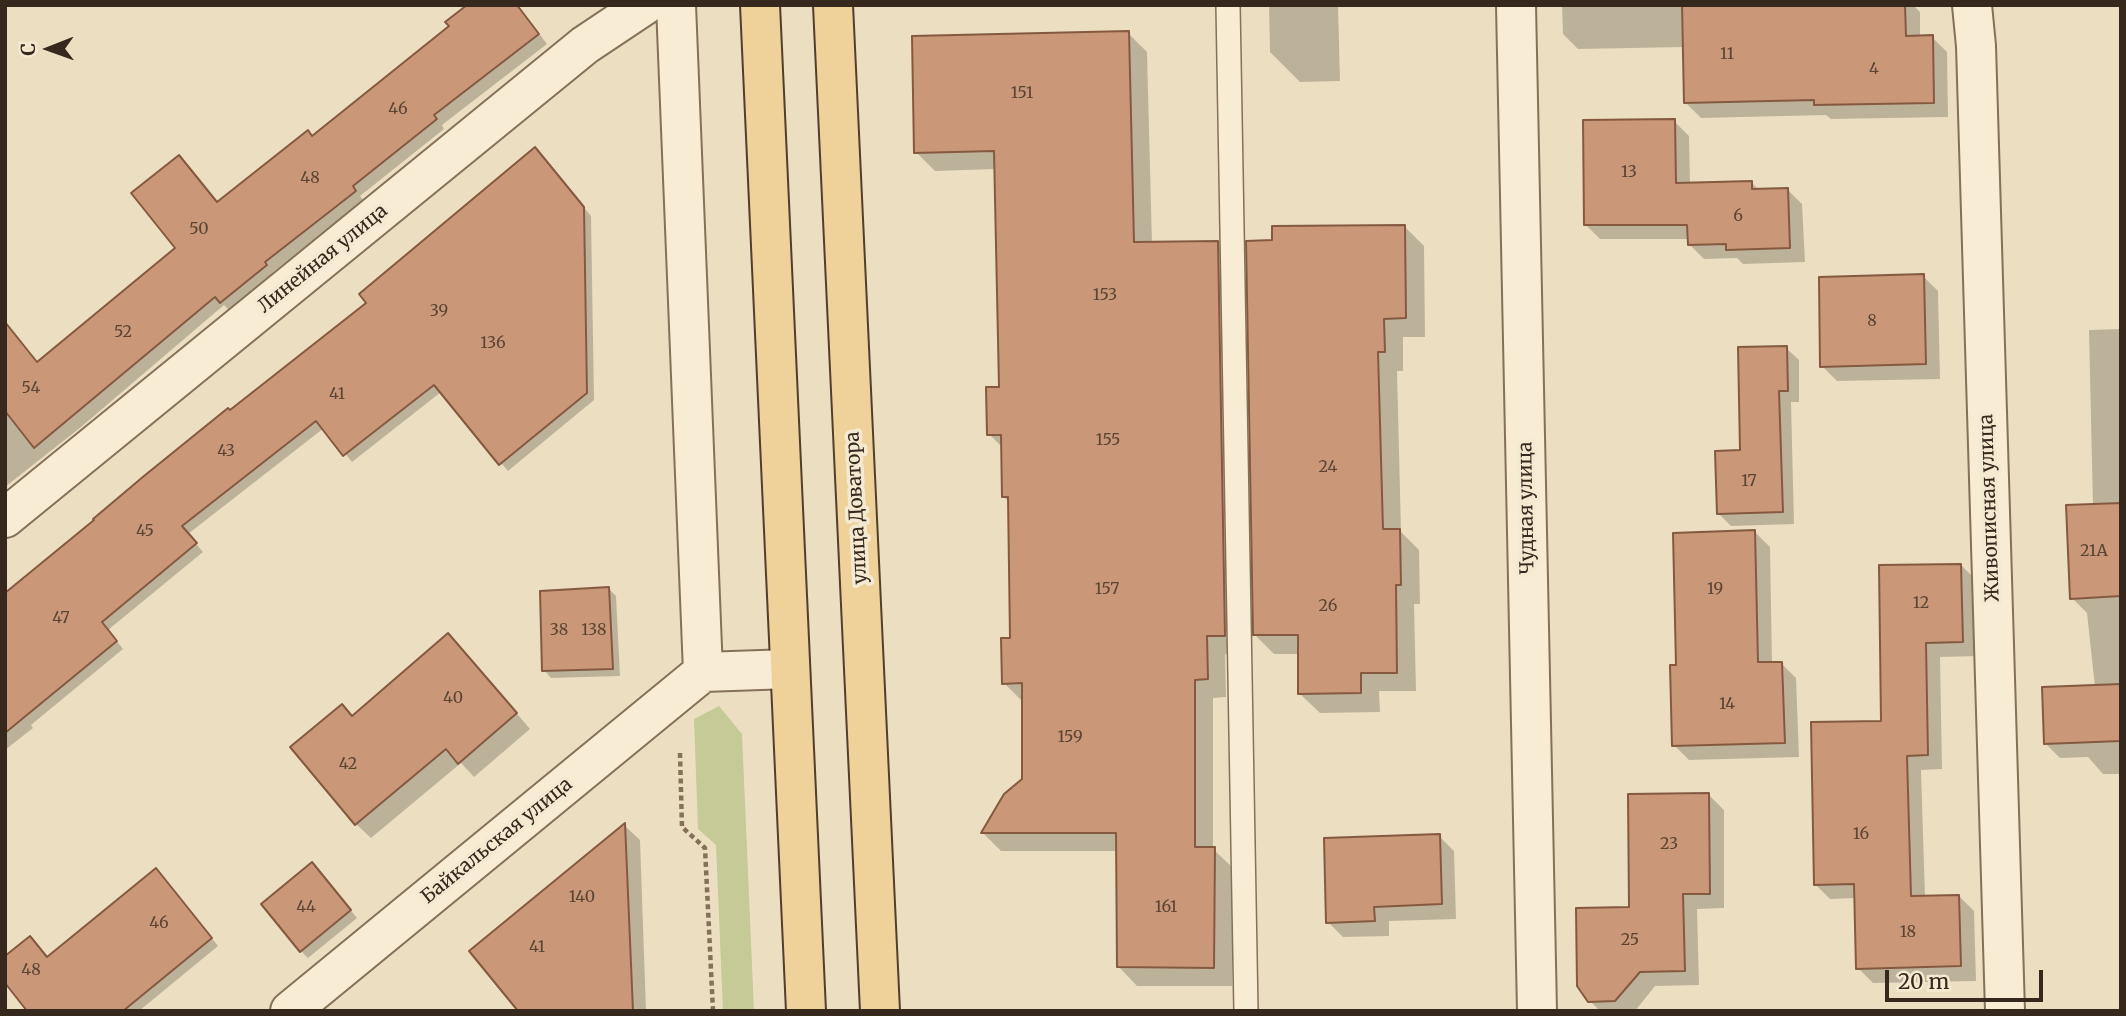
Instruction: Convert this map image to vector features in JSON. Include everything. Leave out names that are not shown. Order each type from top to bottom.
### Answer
[{"type":"main road","points":[[760,5],[806,1011]]},
{"type":"main road","name":"улица Доватора","points":[[833,5],[880,1011]]},
{"type":"street","name":"Линейная улица","points":[[5,518],[585,45],[645,5]]},
{"type":"street","points":[[676,5],[690,682],[790,669]]},
{"type":"street","name":"Чудная улица","points":[[1516,5],[1537,1011]]},
{"type":"street","name":"Живописная улица","points":[[1972,5],[1976,46],[2005,1011]]},
{"type":"street","name":"Байкальская улица","points":[[290,1011],[690,682]]},
{"type":"lane","points":[[1228,5],[1245,1011]]},
{"type":"path","points":[[690,682],[682,827],[705,848],[713,1011]]},
{"type":"green space","points":[[719,706],[742,734],[754,1011],[723,1011],[716,845],[698,829],[694,719]]},
{"type":"building","points":[[467,5],[517,5],[539,34],[434,115],[437,119],[353,186],[356,191],[265,262],[267,265],[220,303],[215,297],[34,448],[5,411],[5,322],[37,362],[175,248],[131,193],[179,155],[217,202],[308,130],[312,136],[449,26],[445,22]]},
{"type":"building","points":[[1682,5],[1905,5],[1906,36],[1933,35],[1934,103],[1814,105],[1814,100],[1684,103]]},
{"type":"building","points":[[1129,31],[1134,242],[1218,241],[1225,636],[1207,636],[1208,679],[1195,680],[1195,847],[1215,847],[1214,968],[1117,967],[1116,833],[981,833],[1004,794],[1022,779],[1022,683],[1002,684],[1001,638],[1010,638],[1008,497],[1002,497],[1001,435],[987,435],[986,387],[999,387],[994,151],[914,153],[912,36]]},
{"type":"building","points":[[1675,119],[1676,183],[1752,181],[1752,189],[1788,188],[1790,248],[1726,250],[1726,244],[1688,245],[1687,225],[1584,225],[1583,120]]},
{"type":"building","points":[[535,147],[584,207],[587,393],[499,465],[434,385],[343,456],[316,421],[182,526],[197,543],[102,622],[117,641],[5,733],[5,593],[228,408],[230,410],[366,303],[359,294]]},
{"type":"building","points":[[1405,225],[1406,318],[1384,319],[1385,352],[1378,352],[1383,529],[1400,529],[1401,585],[1396,585],[1397,673],[1361,673],[1361,693],[1298,694],[1298,635],[1253,635],[1246,241],[1272,240],[1272,226]]},
{"type":"building","points":[[1924,274],[1926,364],[1820,367],[1819,277]]},
{"type":"building","points":[[1787,346],[1788,391],[1779,391],[1783,512],[1717,514],[1715,451],[1740,450],[1738,347]]},
{"type":"building","points":[[2121,503],[2121,596],[2070,599],[2066,505]]},
{"type":"building","points":[[1755,530],[1758,662],[1782,662],[1785,743],[1672,746],[1670,665],[1676,665],[1673,533]]},
{"type":"building","points":[[1961,564],[1963,642],[1926,643],[1928,755],[1907,756],[1911,896],[1959,895],[1961,966],[1856,969],[1854,884],[1814,885],[1811,722],[1881,721],[1879,565]]},
{"type":"building","points":[[609,587],[613,669],[542,671],[540,591]]},
{"type":"building","points":[[448,633],[517,713],[458,764],[446,749],[355,825],[290,747],[342,704],[352,716]]},
{"type":"building","points":[[2121,684],[2121,741],[2044,744],[2042,687]]},
{"type":"building","points":[[1709,793],[1710,894],[1683,894],[1685,971],[1640,972],[1615,1001],[1588,1002],[1577,986],[1576,908],[1629,907],[1628,794]]},
{"type":"building","points":[[625,823],[633,1011],[518,1011],[469,951]]},
{"type":"building","points":[[1440,834],[1442,904],[1374,907],[1375,921],[1326,923],[1324,838]]},
{"type":"building","points":[[312,862],[351,910],[300,952],[261,904]]},
{"type":"building","points":[[156,868],[212,938],[123,1011],[27,1011],[5,983],[5,956],[30,936],[47,957]]}]
